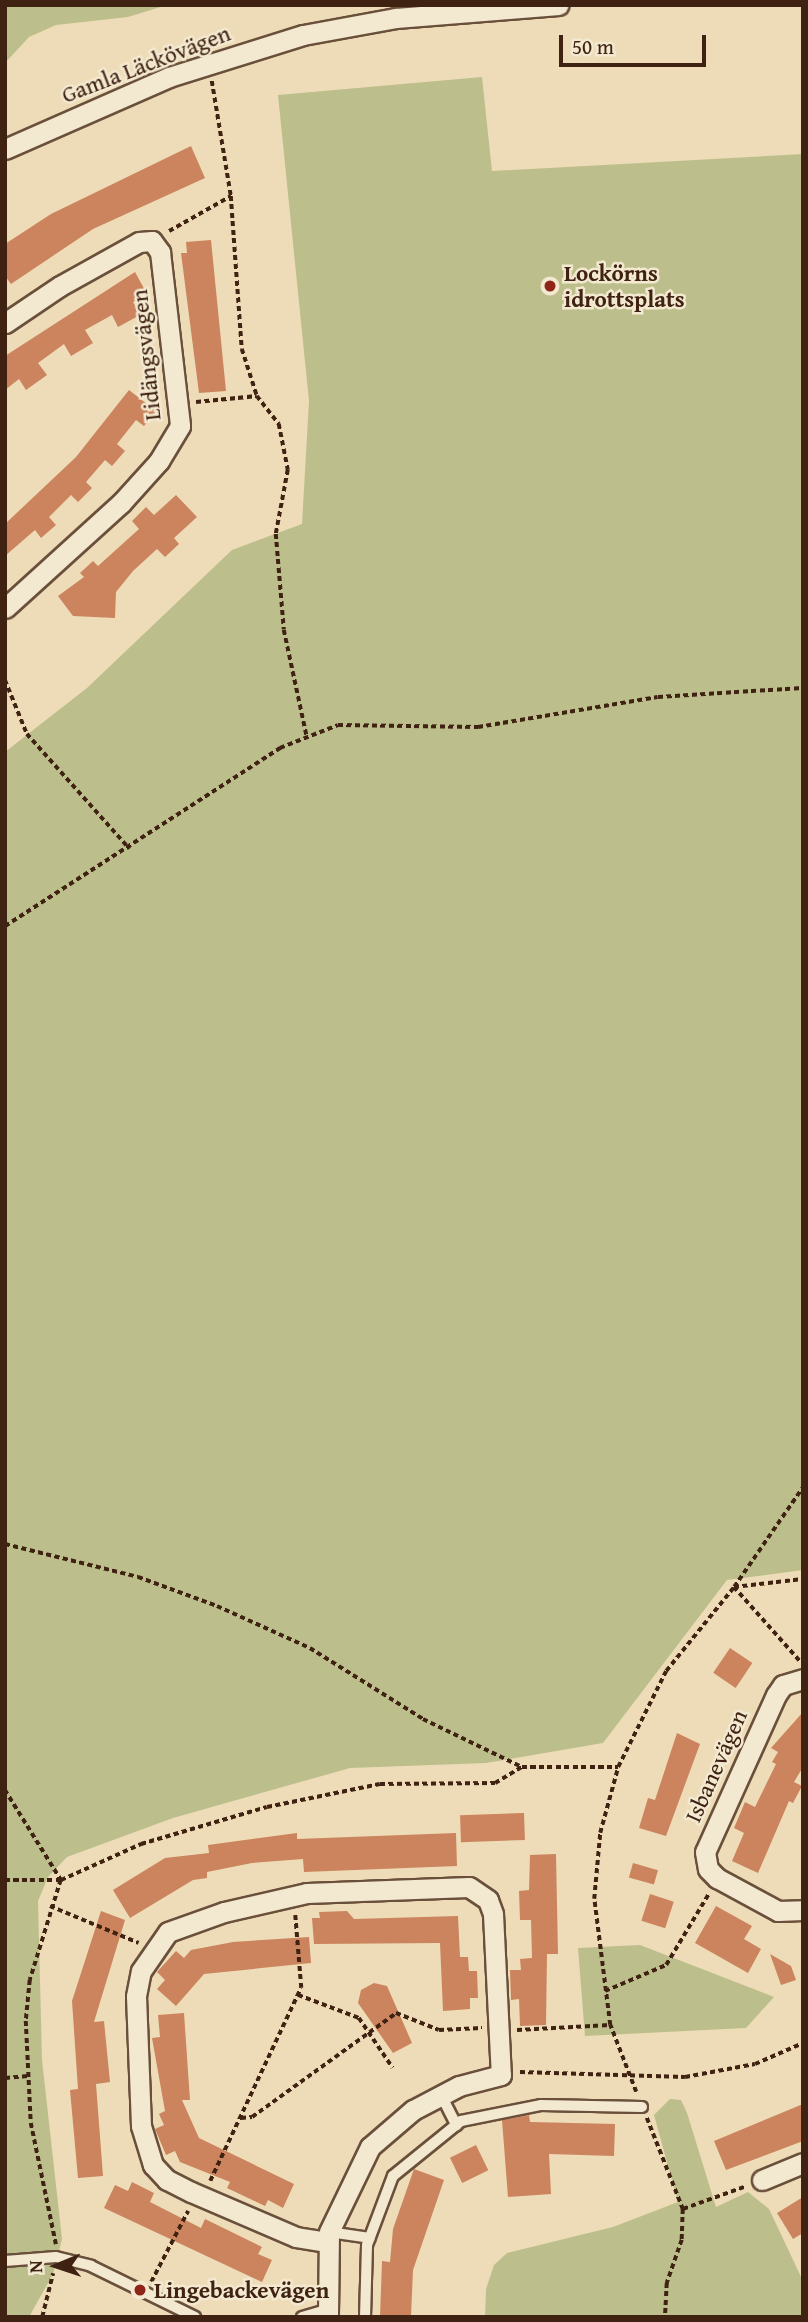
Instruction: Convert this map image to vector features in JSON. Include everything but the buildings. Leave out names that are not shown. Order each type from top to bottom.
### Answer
[{"type":"street","name":"Gamla Läckövägen","points":[[5,149],[207,64],[366,22],[558,5]]},
{"type":"street","points":[[5,323],[60,286],[139,242],[152,241]]},
{"type":"street","name":"Lidängsvägen","points":[[5,608],[159,461],[180,426],[160,252],[152,241]]},
{"type":"street","name":"Isbanevägen","points":[[717,1878],[708,1869],[705,1853],[718,1814],[776,1695],[783,1685],[803,1679]]},
{"type":"street","points":[[717,1878],[778,1911],[803,1910]]},
{"type":"street","points":[[327,2313],[328,2237],[370,2147],[413,2110],[441,2095],[501,2075],[493,1913],[479,1891],[447,1886],[293,1896],[186,1923],[152,1949],[136,1996],[144,2148],[167,2180],[202,2197],[296,2236],[328,2237]]},
{"type":"street","points":[[762,2180],[803,2163]]},
{"type":"lane","points":[[441,2095],[456,2125]]},
{"type":"lane","points":[[365,2317],[370,2238],[393,2176],[456,2125],[509,2108],[642,2107]]},
{"type":"lane","points":[[328,2237],[370,2238]]},
{"type":"lane","points":[[5,2261],[56,2257],[91,2266],[195,2317]]},
{"type":"lane","points":[[302,2317],[327,2313]]},
{"type":"path","points":[[207,64],[231,196],[242,349],[257,396],[279,424],[288,470],[276,534],[284,630],[307,737]]},
{"type":"path","points":[[152,241],[231,196]]},
{"type":"path","points":[[177,404],[257,396]]},
{"type":"path","points":[[5,680],[27,734],[130,849]]},
{"type":"path","points":[[5,926],[130,849],[280,748],[338,725],[478,727],[658,697],[803,688]]},
{"type":"path","points":[[665,2317],[667,2283],[682,2240],[683,2209],[610,2025],[594,1899],[600,1833],[618,1768],[666,1671],[734,1587],[803,1487]]},
{"type":"path","points":[[5,1544],[138,1577],[217,1606],[310,1648],[423,1719],[522,1767],[618,1768]]},
{"type":"path","points":[[734,1587],[803,1579]]},
{"type":"path","points":[[734,1587],[795,1651],[803,1668]]},
{"type":"path","points":[[5,1880],[61,1880],[141,1844],[267,1807],[380,1784],[495,1783],[522,1767]]},
{"type":"path","points":[[5,1790],[61,1880]]},
{"type":"path","points":[[605,1991],[666,1965],[717,1878]]},
{"type":"path","points":[[42,2317],[56,2257],[55,2224],[31,2123],[28,2076],[30,1980],[50,1906],[61,1880]]},
{"type":"path","points":[[145,2293],[192,2202],[202,2197],[298,1995],[293,1896]]},
{"type":"path","points":[[50,1906],[152,1949]]},
{"type":"path","points":[[298,1995],[359,2018],[393,2068]]},
{"type":"path","points":[[241,2119],[252,2117],[368,2028],[396,2013],[439,2030],[610,2025]]},
{"type":"path","points":[[501,2075],[566,2071],[629,2077],[716,2073],[755,2064],[803,2043]]},
{"type":"path","points":[[5,2078],[28,2076]]},
{"type":"path","points":[[683,2209],[762,2180]]},
{"type":"green space","points":[[5,5],[167,5],[128,17],[56,25],[29,37],[5,63]]},
{"type":"green space","points":[[482,77],[492,171],[803,154],[803,1570],[727,1580],[603,1743],[486,1763],[350,1768],[173,1818],[67,1857],[48,1877],[38,1901],[42,2060],[62,2239],[53,2274],[29,2317],[5,2317],[5,752],[87,688],[232,550],[302,524],[309,401],[278,95]]},
{"type":"green space","points":[[640,1945],[774,1997],[746,2028],[585,2036],[578,1948]]},
{"type":"green space","points":[[670,2099],[681,2100],[687,2113],[716,2207],[748,2192],[769,2209],[803,2281],[803,2317],[485,2317],[486,2289],[494,2265],[507,2253],[613,2227],[678,2202],[654,2115]]},
{"type":"place","name":"Lockörns idrottsplats","points":[[550,286]]},
{"type":"place","name":"Lingebackevägen","points":[[140,2290]]}]
